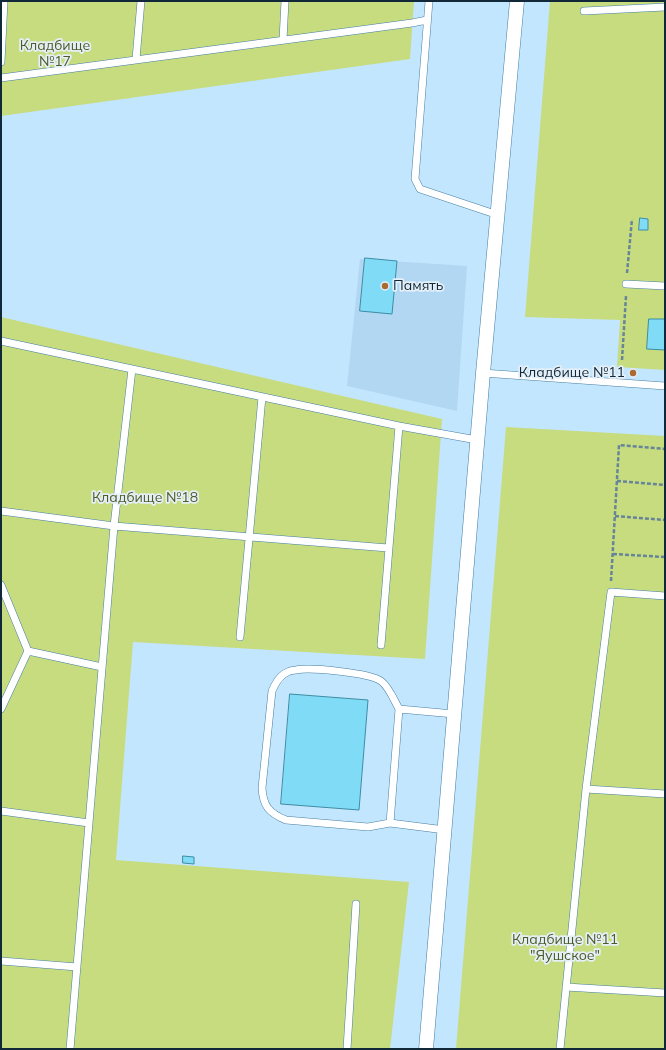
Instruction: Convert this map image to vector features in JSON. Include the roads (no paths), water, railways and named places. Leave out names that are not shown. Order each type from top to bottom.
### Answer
[{"type":"street","points":[[426,1049],[477,440],[518,1]]},
{"type":"lane","points":[[1,62],[4,1]]},
{"type":"lane","points":[[136,59],[141,1]]},
{"type":"lane","points":[[283,40],[285,1]]},
{"type":"lane","points":[[429,1],[415,179],[420,189],[498,215]]},
{"type":"lane","points":[[584,11],[665,7]]},
{"type":"lane","points":[[1,78],[427,20]]},
{"type":"lane","points":[[626,284],[665,286]]},
{"type":"lane","points":[[1,341],[399,426],[477,440]]},
{"type":"lane","points":[[70,1049],[114,526],[132,370]]},
{"type":"lane","points":[[483,373],[665,386]]},
{"type":"lane","points":[[240,637],[262,397]]},
{"type":"lane","points":[[381,645],[399,426]]},
{"type":"lane","points":[[1,511],[114,526],[388,548]]},
{"type":"lane","points":[[1,585],[28,651],[1,709]]},
{"type":"lane","points":[[560,1049],[586,789],[610,592],[665,596]]},
{"type":"lane","points":[[28,651],[102,667]]},
{"type":"lane","points":[[390,823],[399,709],[384,684],[378,679],[370,676],[306,669],[295,670],[284,674],[276,682],[272,691],[262,788],[262,797],[265,805],[274,815],[286,820],[368,827],[390,823],[445,830]]},
{"type":"lane","points":[[399,709],[454,714]]},
{"type":"lane","points":[[586,789],[665,794]]},
{"type":"lane","points":[[1,812],[89,823]]},
{"type":"lane","points":[[347,1049],[356,904]]},
{"type":"lane","points":[[1,961],[77,967]]},
{"type":"lane","points":[[566,987],[665,993]]},
{"type":"place","name":"Память","points":[[385,286]]},
{"type":"place","name":"Кладбище №11","points":[[633,373]]},
{"type":"park label","name":"Кладбище №17","points":[[55,54]]},
{"type":"park label","name":"Кладбище №18","points":[[145,498]]},
{"type":"park label","name":"Кладбище №11 \"Яушское\"","points":[[565,948]]}]
